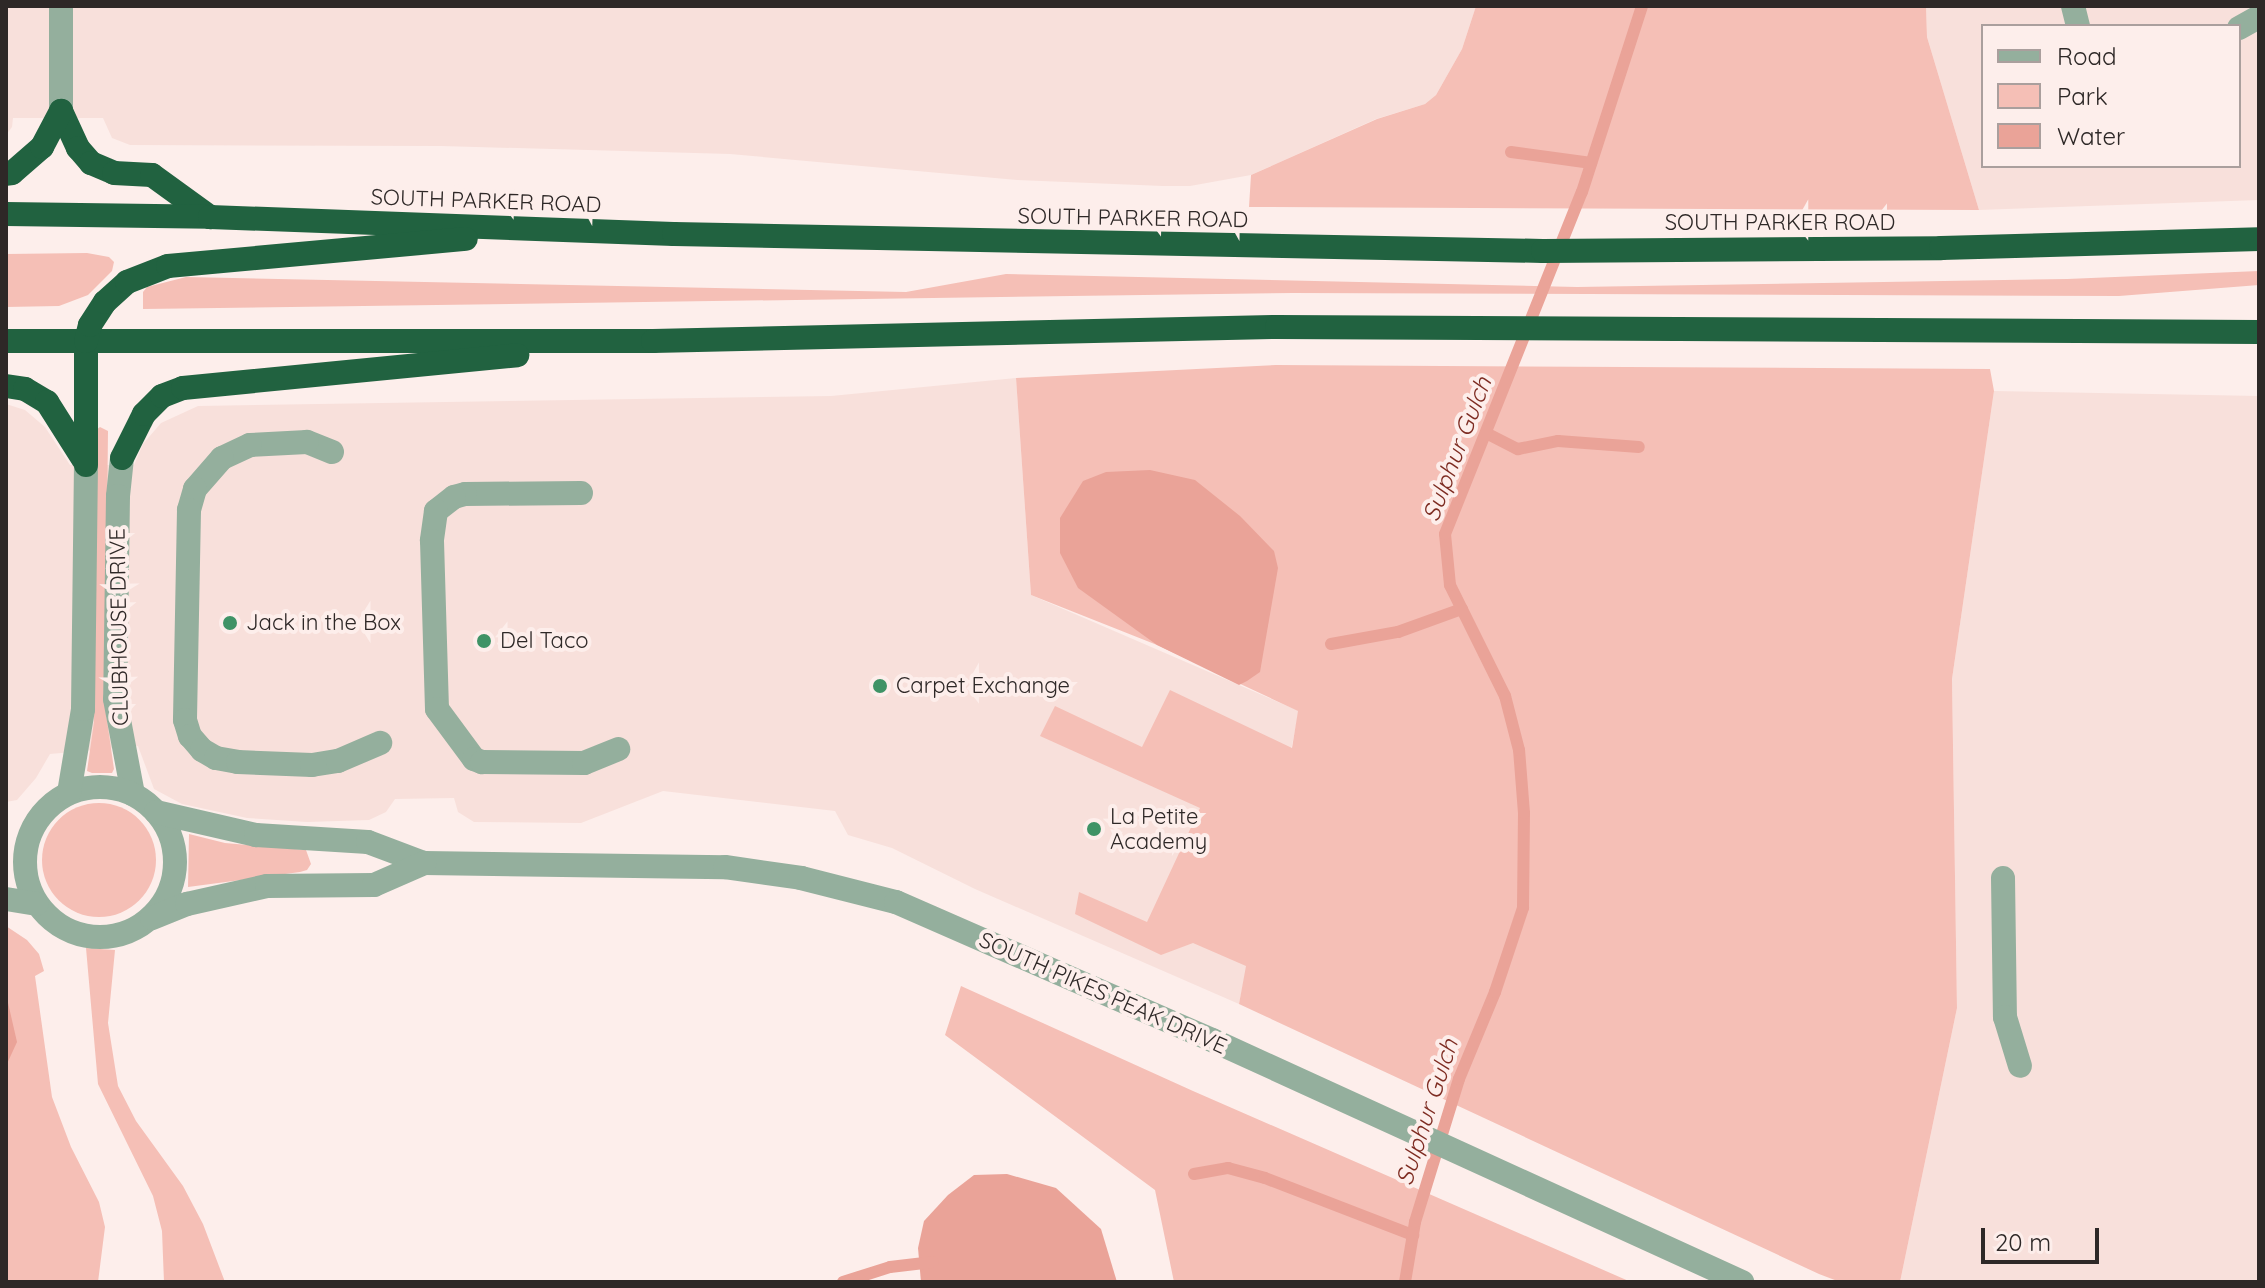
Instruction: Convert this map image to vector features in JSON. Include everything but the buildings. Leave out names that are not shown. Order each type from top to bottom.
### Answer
[{"type":"highway","points":[[6,174],[12,173],[42,147],[61,111]]},
{"type":"highway","points":[[61,111],[78,148],[91,163],[114,173],[152,175],[210,217]]},
{"type":"highway","name":"SOUTH PARKER ROAD","points":[[6,214],[210,217],[564,231],[1277,248],[1543,251],[1941,248],[2259,239]]},
{"type":"highway","points":[[86,465],[86,341],[90,325],[105,302],[127,282],[168,266],[564,231]]},
{"type":"highway","points":[[6,341],[653,341],[1277,327],[2259,332]]},
{"type":"highway","points":[[122,458],[144,414],[162,396],[183,388],[653,341]]},
{"type":"highway","points":[[6,386],[25,389],[47,402],[72,436],[86,465]]},
{"type":"street","points":[[61,6],[61,111]]},
{"type":"street","points":[[2241,27],[2259,17]]},
{"type":"street","points":[[332,452],[307,442],[250,445],[222,458],[195,489],[189,510],[185,720],[190,736],[202,750],[216,758],[238,762],[312,765],[338,761],[380,743]]},
{"type":"street","name":"CLUBHOUSE DRIVE","points":[[122,458],[118,496],[115,699],[133,794]]},
{"type":"street","name":"CLUBHOUSE DRIVE","points":[[69,793],[83,709],[86,465]]},
{"type":"street","points":[[581,493],[465,494],[454,497],[436,511],[432,541],[437,709],[474,759],[482,762],[584,763],[618,749]]},
{"type":"street","points":[[6,840],[36,821],[69,793],[101,787],[133,794],[156,812],[171,838],[175,868],[166,896],[148,919],[132,930],[92,937],[55,922],[37,904],[28,885],[24,863],[27,841],[36,821]]},
{"type":"street","name":"SOUTH PIKES PEAK DRIVE","points":[[156,812],[256,835],[368,842],[424,863],[725,867],[801,878],[896,902],[1212,1040],[1742,1282]]},
{"type":"street","name":"SOUTH PIKES PEAK DRIVE","points":[[148,919],[187,904],[267,886],[374,885],[424,863]]},
{"type":"street","points":[[2003,878],[2005,1017],[2020,1066]]},
{"type":"street","points":[[6,899],[37,904]]},
{"type":"shaded area","points":[[6,6],[1476,6],[1462,49],[1436,95],[1425,104],[1376,119],[1251,175],[1190,186],[1163,186],[1017,180],[730,154],[441,146],[130,145],[112,138],[103,118],[13,118],[12,127],[6,135]]},
{"type":"shaded area","points":[[1926,6],[2259,6],[2259,200],[1979,210],[1927,37]]},
{"type":"shaded area","points":[[1016,378],[1031,595],[1299,711],[1239,1004],[975,889],[892,848],[848,835],[835,811],[663,791],[581,823],[474,822],[458,812],[454,798],[395,799],[386,812],[369,820],[307,822],[247,818],[182,804],[154,789],[138,746],[50,754],[36,778],[17,800],[6,802],[6,404],[25,410],[45,427],[70,465],[134,465],[143,444],[161,423],[198,406],[831,396]]},
{"type":"shaded area","points":[[1994,391],[2259,396],[2259,1282],[1900,1282],[1957,1008],[1952,679]]},
{"type":"green space","points":[[1476,6],[1926,6],[1927,37],[1979,210],[1249,207],[1251,175],[1377,119],[1425,104],[1436,95],[1462,49]]},
{"type":"green space","points":[[87,253],[109,257],[114,262],[112,271],[88,295],[59,306],[6,307],[6,254]]},
{"type":"green space","points":[[2259,271],[2259,285],[2119,296],[1293,293],[143,309],[143,292],[147,287],[186,277],[906,292],[1006,274],[1577,287],[2067,279]]},
{"type":"green space","points":[[1276,365],[1990,369],[1994,391],[1952,679],[1957,1008],[1900,1282],[1840,1282],[1819,1274],[1239,1004],[1246,966],[1193,943],[1161,955],[1075,914],[1079,892],[1147,922],[1200,808],[1040,736],[1055,706],[1142,747],[1170,690],[1292,748],[1298,711],[1157,645],[1031,595],[1016,378]]},
{"type":"green space","points":[[100,427],[108,431],[105,707],[114,769],[112,773],[87,771],[94,722],[96,430]]},
{"type":"green space","points":[[99,803],[121,807],[139,820],[152,838],[156,860],[152,882],[139,900],[121,913],[99,917],[77,913],[59,900],[46,882],[42,860],[46,838],[59,820],[77,807]]},
{"type":"green space","points":[[189,834],[225,843],[306,850],[311,864],[307,870],[300,872],[188,887]]},
{"type":"green space","points":[[6,926],[27,940],[39,954],[44,971],[35,976],[52,1097],[71,1147],[99,1202],[105,1227],[98,1282],[6,1282]]},
{"type":"green space","points":[[86,948],[115,950],[108,1023],[118,1086],[136,1121],[183,1186],[203,1224],[225,1282],[164,1282],[162,1231],[153,1196],[98,1084]]},
{"type":"green space","points":[[961,986],[1631,1282],[1174,1282],[1155,1190],[945,1035]]},
{"type":"water","points":[[1150,470],[1195,480],[1240,516],[1274,551],[1278,568],[1260,672],[1239,685],[1157,645],[1078,588],[1060,553],[1060,518],[1083,481],[1106,472]]},
{"type":"water","points":[[6,994],[17,1042],[6,1066]]},
{"type":"water","points":[[1007,1174],[1056,1188],[1101,1229],[1117,1282],[921,1282],[918,1248],[924,1221],[948,1195],[974,1175]]},
{"type":"waterway","name":"Sulphur Gulch","points":[[1405,1282],[1415,1222],[1459,1079],[1495,992],[1523,908],[1524,813],[1519,750],[1505,696],[1450,585],[1445,534],[1582,192],[1642,6]]},
{"type":"waterway","points":[[1511,152],[1591,163]]},
{"type":"waterway","points":[[1486,433],[1518,449],[1558,441],[1639,447]]},
{"type":"waterway","points":[[1331,644],[1398,632],[1462,609]]},
{"type":"waterway","points":[[1194,1174],[1228,1168],[1265,1178],[1413,1235]]},
{"type":"waterway","points":[[843,1282],[890,1267],[933,1262]]},
{"type":"place","name":"Jack in the Box","points":[[230,623]]},
{"type":"place","name":"Del Taco","points":[[484,641]]},
{"type":"place","name":"Carpet Exchange","points":[[880,686]]},
{"type":"place","name":"La Petite Academy","points":[[1094,829]]}]
